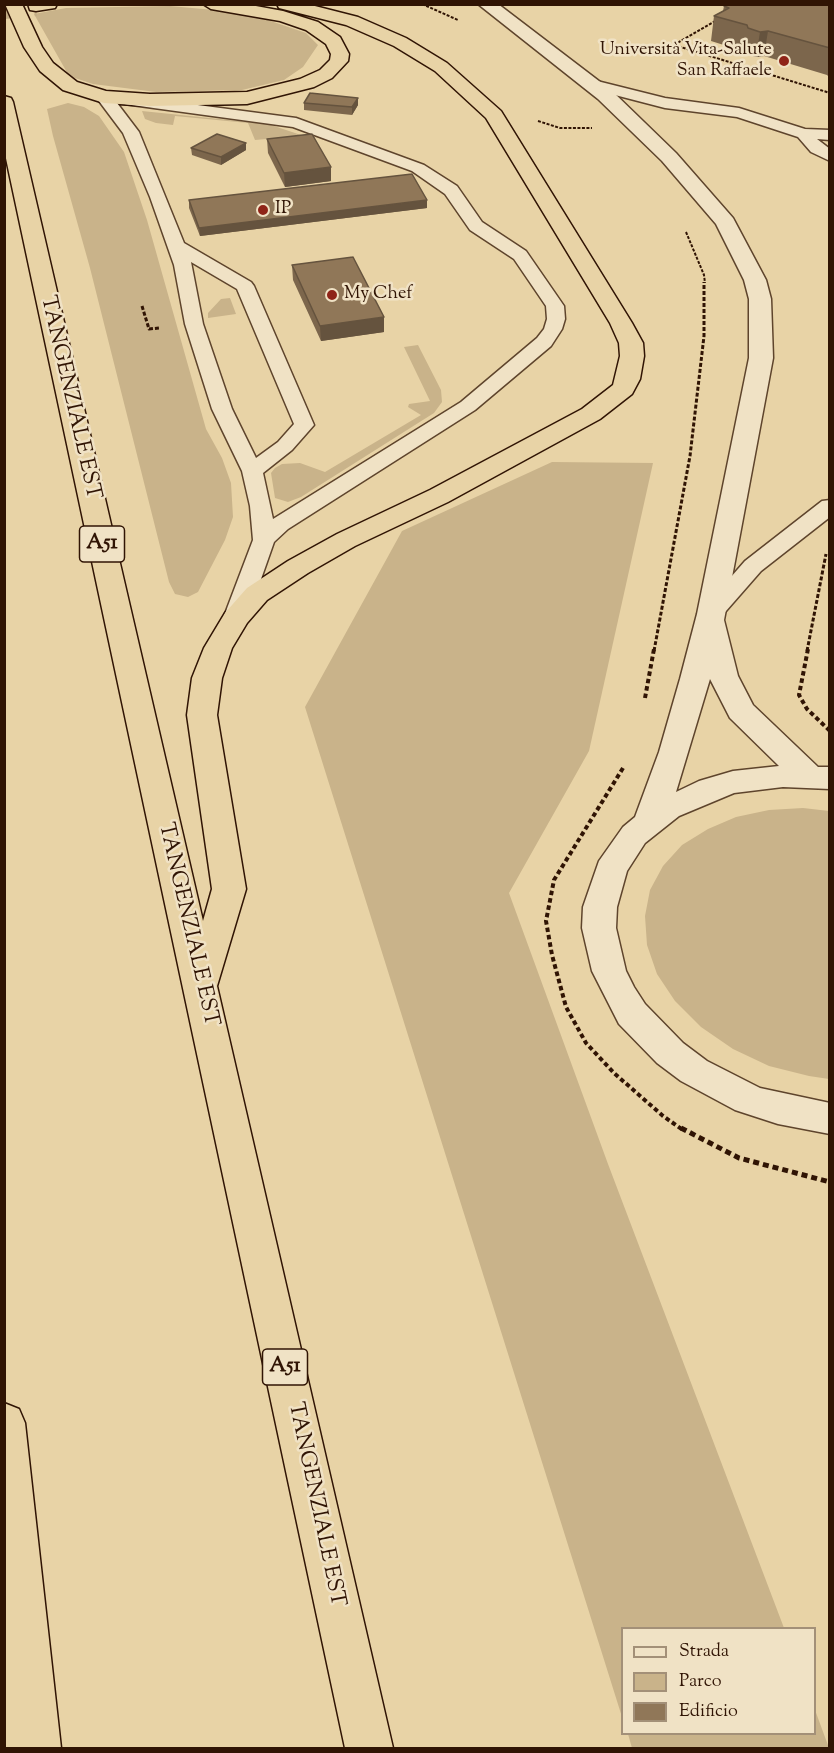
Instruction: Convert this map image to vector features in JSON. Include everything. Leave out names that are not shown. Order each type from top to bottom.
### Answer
[{"type":"highway","points":[[14,4],[33,47],[46,67],[70,86],[104,97],[170,100],[256,97],[287,90],[317,79],[331,70],[339,61],[340,54],[334,41],[312,26],[283,16],[211,4]]},
{"type":"highway","points":[[201,985],[229,889],[202,715],[207,678],[219,648],[235,619],[257,594],[298,567],[346,540],[439,496],[591,414],[623,389],[628,378],[632,356],[631,344],[621,323],[488,109],[441,67],[400,42],[352,21],[285,4]]},
{"type":"highway","name":"TANGENZIALE EST","points":[[4,102],[369,1749]]},
{"type":"highway","points":[[4,1423],[37,1749]]},
{"type":"highway","points":[[4,1692],[29,1749]]},
{"type":"street","points":[[486,4],[593,85],[669,158],[726,222],[755,280],[760,299],[761,358],[711,614],[696,679],[650,820]]},
{"type":"street","points":[[711,614],[723,676],[741,711],[819,777]]},
{"type":"street","points":[[819,777],[758,778],[710,789],[668,808],[650,820],[634,835],[611,868],[600,907],[599,928],[602,950],[619,993],[650,1034],[694,1071],[748,1099],[778,1109],[830,1119]]},
{"type":"lane","points":[[593,85],[665,103],[739,113],[804,134],[830,135]]},
{"type":"lane","points":[[104,97],[131,132],[183,264],[194,324],[222,409],[252,471],[261,506],[264,540]]},
{"type":"lane","points":[[104,97],[191,111],[296,123],[431,174],[451,190],[476,226],[520,255],[555,306],[556,319],[553,329],[544,342],[468,406],[280,524],[264,540],[235,619]]},
{"type":"lane","points":[[804,134],[818,149],[830,156]]},
{"type":"lane","points":[[176,246],[245,286],[304,425],[285,446],[252,471]]},
{"type":"lane","points":[[711,614],[753,566],[830,506]]},
{"type":"path","points":[[422,4],[460,21]]},
{"type":"path","points":[[723,16],[674,45],[830,93]]},
{"type":"path","points":[[584,121],[593,128]]},
{"type":"path","points":[[643,709],[690,456],[704,336],[706,307],[704,275],[683,226]]},
{"type":"path","points":[[142,306],[149,329]]},
{"type":"path","points":[[827,549],[799,695],[807,709],[830,730]]},
{"type":"path","points":[[625,764],[554,880],[546,921],[552,955],[566,1007],[586,1042],[614,1073],[663,1116],[691,1135],[739,1158],[830,1182]]},
{"type":"green space","points":[[170,6],[247,13],[306,33],[318,45],[303,67],[284,80],[242,90],[156,92],[93,84],[69,76],[34,14],[66,8]]},
{"type":"green space","points":[[68,103],[84,107],[99,116],[124,152],[147,220],[206,429],[222,458],[231,483],[233,517],[225,540],[198,592],[188,597],[175,594],[169,582],[90,268],[53,136],[47,109]]},
{"type":"green space","points":[[142,111],[268,124],[307,137],[255,140],[248,123],[175,116],[173,125],[145,119]]},
{"type":"green space","points":[[230,298],[236,314],[208,318],[208,313],[221,299]]},
{"type":"green space","points":[[418,345],[441,390],[442,402],[434,413],[301,497],[288,502],[275,498],[271,473],[282,464],[300,463],[325,472],[421,415],[408,407],[409,404],[430,401],[404,347]]},
{"type":"green space","points":[[552,462],[653,463],[589,751],[509,893],[608,1164],[784,1627],[621,1627],[621,1714],[305,707],[402,531]]},
{"type":"green space","points":[[803,808],[829,811],[829,1079],[769,1066],[733,1049],[701,1027],[675,1001],[657,974],[647,945],[645,916],[650,890],[663,866],[682,845],[708,829],[736,817],[769,810]]},
{"type":"green space","points":[[816,1713],[829,1748],[632,1748],[628,1735],[816,1735]]},
{"type":"building","points":[[726,4],[830,4],[830,48],[768,31],[760,32],[748,28],[747,25],[714,16],[729,8],[724,6]]},
{"type":"building","points":[[310,93],[358,98],[352,107],[304,103]]},
{"type":"building","points":[[217,134],[246,143],[221,157],[191,148]]},
{"type":"building","points":[[312,134],[331,167],[284,173],[267,139]]},
{"type":"building","points":[[412,174],[427,200],[199,228],[189,200]]},
{"type":"building","name":"My Chef","points":[[353,257],[384,317],[320,326],[292,265]]},
{"type":"tunnel","points":[[4,9],[36,6]]},
{"type":"place","name":"Università Vita-Salute San Raffaele","points":[[784,61]]},
{"type":"place","name":"IP","points":[[263,210]]},
{"type":"place","name":"My Chef","points":[[332,295]]}]
